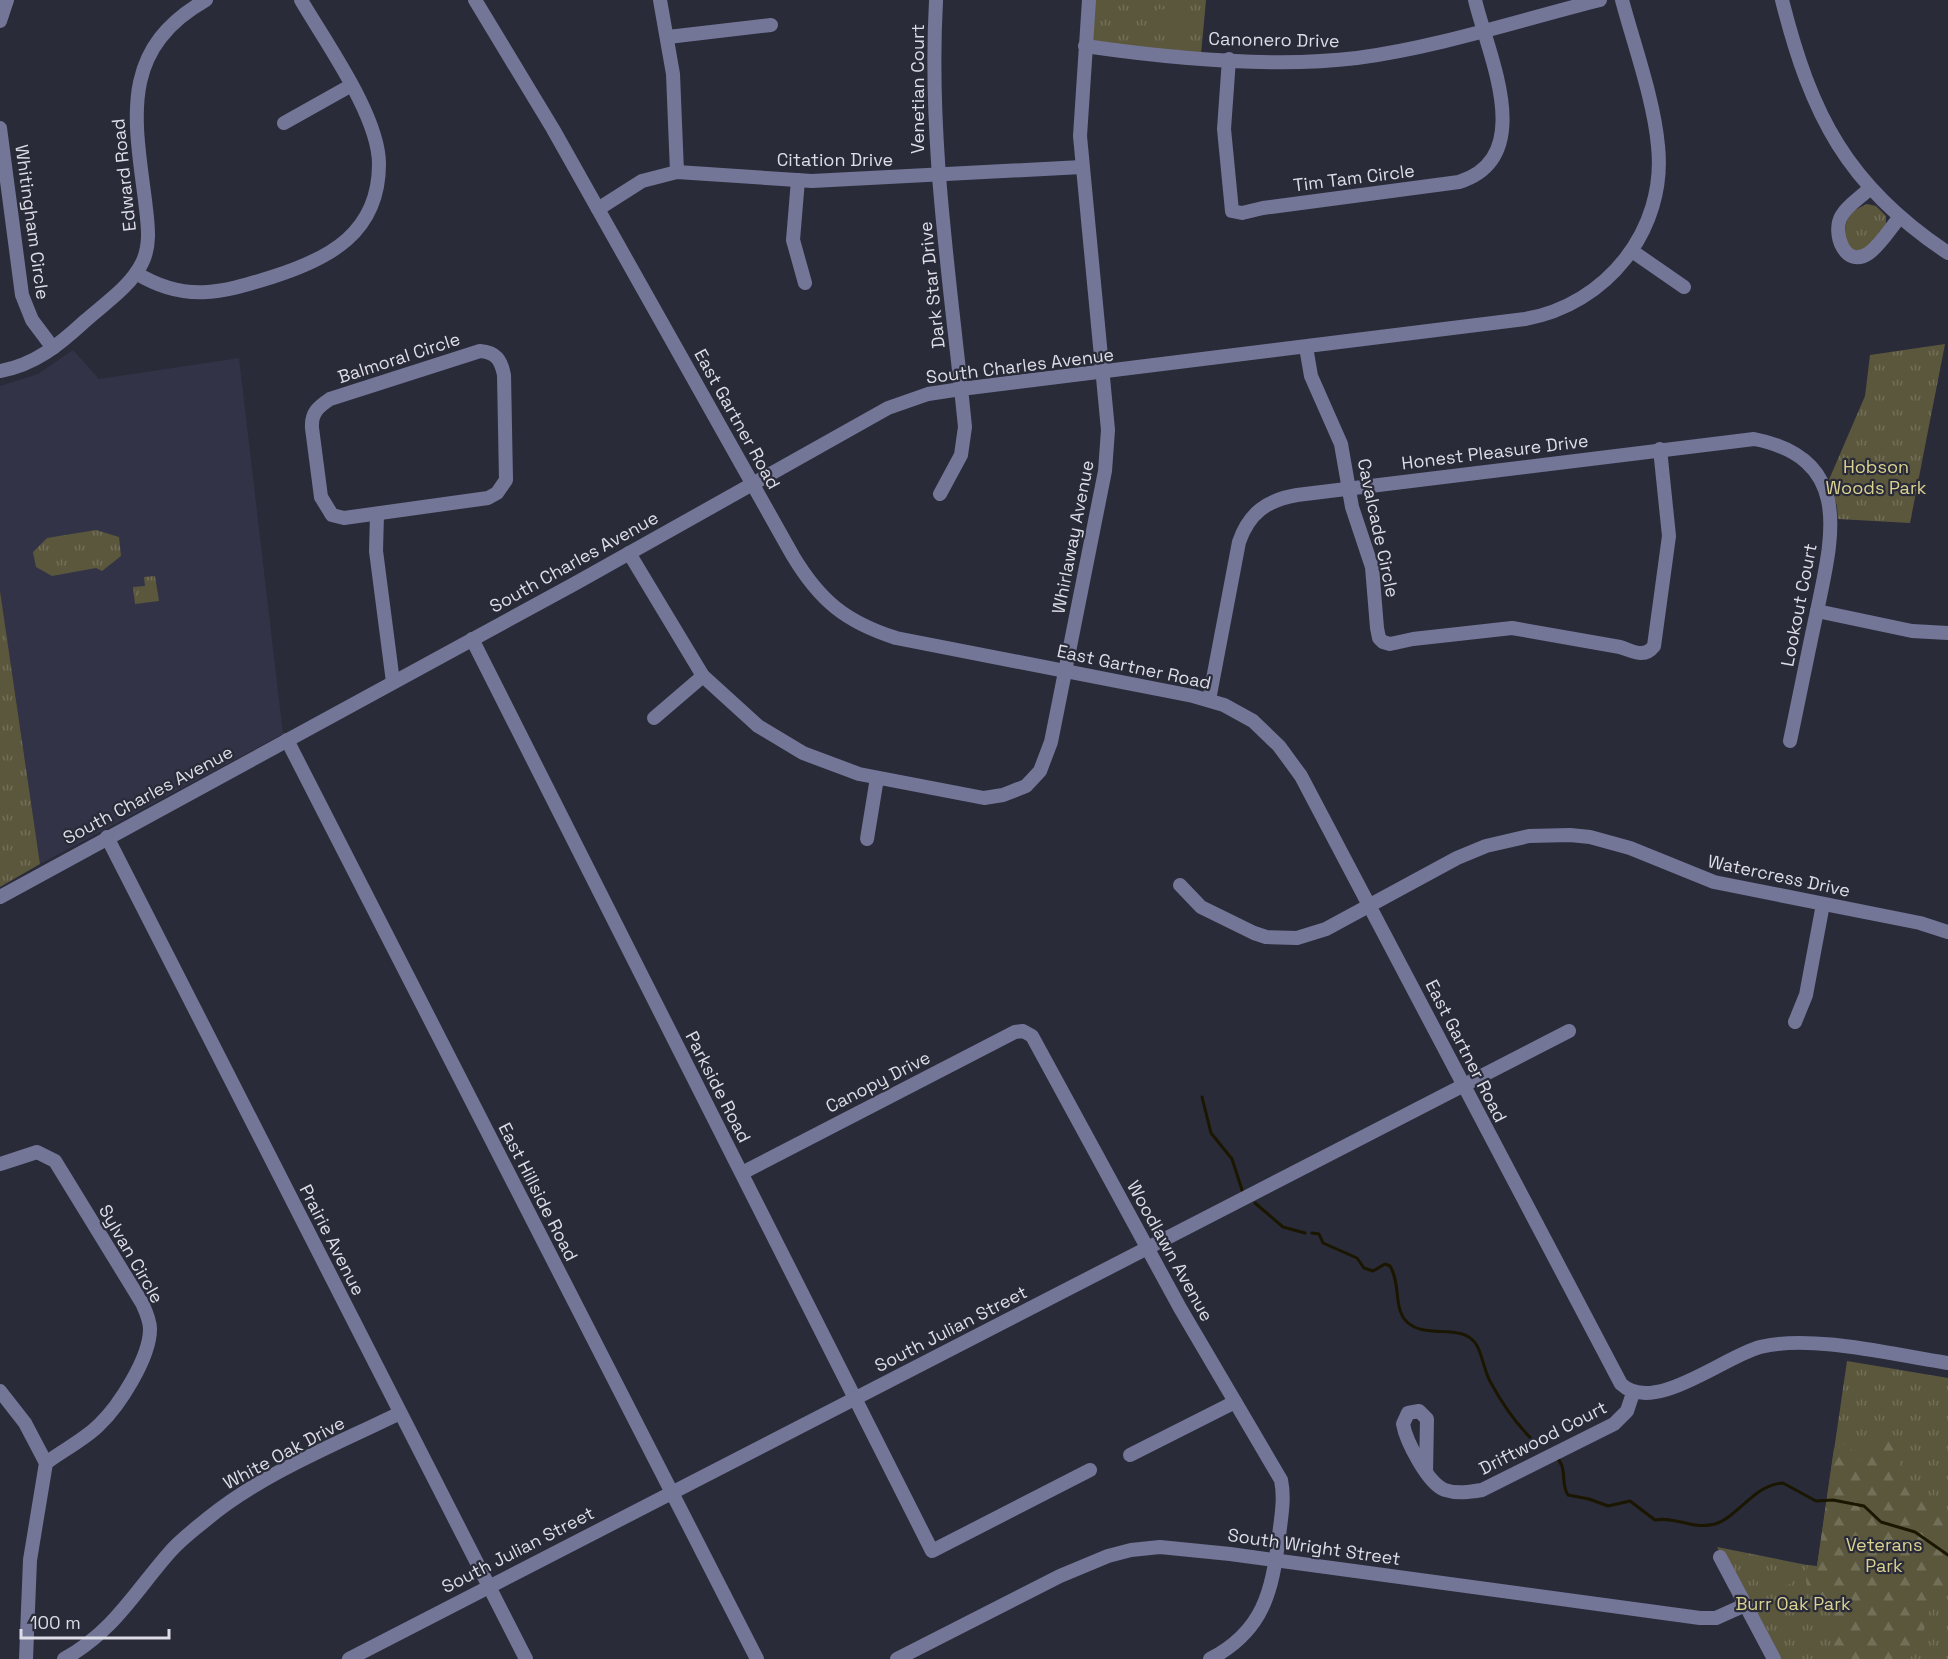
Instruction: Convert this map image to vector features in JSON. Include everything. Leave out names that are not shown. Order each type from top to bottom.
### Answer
[{"type":"street","points":[[0,21],[7,0]]},
{"type":"street","name":"Edward Road","points":[[0,371],[37,359],[53,348],[136,273],[148,241],[135,128],[138,87],[147,61],[167,30],[206,0]]},
{"type":"street","points":[[136,273],[151,282],[175,290],[204,293],[230,290],[315,262],[345,243],[359,225],[371,205],[379,165],[371,126],[302,0]]},
{"type":"street","name":"East Gartner Road","points":[[475,0],[598,209],[808,580],[829,604],[857,623],[896,638],[1209,700],[1237,711],[1252,721],[1291,760],[1370,905],[1612,1370],[1621,1384],[1633,1394]]},
{"type":"street","points":[[660,0],[668,37],[675,93],[677,172]]},
{"type":"street","name":"Whirlaway Avenue","points":[[629,553],[703,676],[742,714],[778,739],[828,764],[877,778],[984,798],[1003,795],[1026,786],[1040,771],[1047,756],[1065,672],[1107,456],[1108,430],[1104,374],[1082,167],[1081,117],[1089,0]]},
{"type":"street","points":[[1475,0],[1482,30]]},
{"type":"street","name":"Canonero Drive","points":[[1085,46],[1229,59],[1301,62],[1354,58],[1394,52],[1600,0]]},
{"type":"street","name":"South Charles Avenue","points":[[0,897],[629,553],[888,408],[928,394],[962,389],[1104,374],[1534,318],[1564,307],[1593,291],[1614,273],[1632,251],[1651,212],[1659,161],[1656,132],[1622,0]]},
{"type":"street","points":[[1782,0],[1796,52],[1814,104],[1838,146],[1869,189],[1899,218],[1948,253]]},
{"type":"street","name":"Venetian Court","points":[[936,1],[933,74],[938,176]]},
{"type":"street","points":[[668,37],[771,25]]},
{"type":"street","name":"Tim Tam Circle","points":[[1229,59],[1224,147],[1232,211],[1242,213],[1263,208],[1451,184],[1478,174],[1496,154],[1504,128],[1501,101],[1482,30]]},
{"type":"street","points":[[284,123],[350,86]]},
{"type":"street","name":"Whitingham Circle","points":[[0,128],[22,295],[32,320],[53,348]]},
{"type":"street","name":"Citation Drive","points":[[598,209],[642,182],[677,172],[798,180],[938,176],[1082,167]]},
{"type":"street","name":"Dark Star Drive","points":[[938,176],[965,427],[963,445],[956,468],[940,494]]},
{"type":"street","points":[[798,180],[793,240],[806,283]]},
{"type":"street","points":[[1869,189],[1846,210],[1840,220],[1839,241],[1844,250],[1851,256],[1858,257],[1870,252],[1899,218]]},
{"type":"street","points":[[1632,251],[1684,286]]},
{"type":"street","name":"Cavalcade Circle","points":[[1306,347],[1311,376],[1341,444],[1352,507],[1372,567],[1377,628],[1379,638],[1383,642],[1390,644],[1413,639],[1512,628],[1554,634],[1645,654],[1654,645],[1668,559],[1669,524],[1660,449]]},
{"type":"street","name":"Balmoral Circle","points":[[487,351],[497,357],[504,375],[506,453],[503,486],[488,498],[377,514],[339,518],[333,515],[324,504],[312,428],[313,417],[319,406],[330,399],[470,353],[487,351]]},
{"type":"street","name":"Honest Pleasure Drive","points":[[1209,700],[1239,542],[1247,524],[1266,504],[1280,498],[1754,439],[1778,445],[1792,452],[1818,478]]},
{"type":"street","name":"Lookout Court","points":[[1790,741],[1833,529],[1829,501],[1818,478]]},
{"type":"street","points":[[377,514],[376,551],[393,682]]},
{"type":"street","points":[[1817,611],[1912,631],[1948,633]]},
{"type":"street","name":"Parkside Road","points":[[472,639],[932,1551],[1090,1470]]},
{"type":"street","points":[[654,718],[703,676]]},
{"type":"street","name":"East Hillside Road","points":[[287,740],[757,1659]]},
{"type":"street","points":[[867,839],[877,778]]},
{"type":"street","name":"Watercress Drive","points":[[1180,885],[1193,901],[1214,914],[1254,933],[1284,939],[1317,933],[1478,849],[1510,839],[1548,834],[1590,837],[1612,842],[1714,882],[1920,923],[1948,932]]},
{"type":"street","name":"Prairie Avenue","points":[[107,837],[526,1659]]},
{"type":"street","points":[[1795,1022],[1806,995],[1823,904]]},
{"type":"street","name":"Canopy Drive","points":[[742,1173],[1015,1032],[1023,1031],[1032,1036]]},
{"type":"street","name":"South Julian Street","points":[[349,1659],[1148,1250],[1569,1031]]},
{"type":"street","name":"Woodlawn Avenue","points":[[1032,1036],[1148,1250],[1281,1480],[1283,1499],[1275,1561]]},
{"type":"street","name":"Sylvan Circle","points":[[0,1164],[38,1152],[55,1161],[142,1304],[149,1321],[149,1341],[133,1378],[110,1414],[97,1427],[46,1463]]},
{"type":"street","points":[[1633,1394],[1663,1391],[1753,1350],[1792,1343],[1826,1345],[1948,1363]]},
{"type":"street","points":[[0,1391],[25,1423],[46,1463],[30,1560],[26,1659]]},
{"type":"street","name":"Driftwood Court","points":[[1426,1472],[1443,1490],[1462,1493],[1482,1490],[1614,1424],[1627,1411],[1633,1394]]},
{"type":"street","points":[[1130,1455],[1235,1402]]},
{"type":"street","name":"White Oak Drive","points":[[64,1659],[101,1635],[170,1552],[208,1518],[274,1476],[400,1413]]},
{"type":"street","name":"South Wright Street","points":[[897,1659],[1083,1565],[1131,1550],[1182,1548],[1700,1618],[1716,1618],[1745,1605]]},
{"type":"street","points":[[1720,1557],[1774,1659]]},
{"type":"street","points":[[1210,1659],[1236,1643],[1258,1617],[1272,1584],[1275,1561]]},
{"type":"shaded area","points":[[73,350],[99,379],[239,358],[283,734],[40,864],[0,591],[0,386],[38,374]]},
{"type":"green space","points":[[1090,0],[1206,0],[1201,54],[1087,45]]},
{"type":"green space","points":[[1158,9],[1194,13],[1192,29],[1157,25]]},
{"type":"green space","points":[[1867,204],[1876,206],[1886,216],[1886,225],[1865,251],[1858,253],[1846,245],[1846,225],[1854,211]]},
{"type":"green space","name":"Hobson Woods Park","points":[[1945,344],[1910,523],[1838,519],[1837,506],[1828,482],[1865,396],[1870,355]]},
{"type":"green space","points":[[96,530],[119,537],[121,556],[102,571],[96,568],[52,576],[36,567],[33,552],[47,538]]},
{"type":"green space","points":[[155,576],[159,601],[135,604],[133,587],[145,586],[144,577]]},
{"type":"green space","points":[[0,591],[40,864],[0,887]]},
{"type":"green space","name":"Veterans Park","points":[[1847,1361],[1948,1378],[1948,1659],[1779,1659],[1717,1547],[1817,1567]]},
{"type":"green space","name":"Veterans Park","points":[[1885,1428],[1892,1432],[1903,1453],[1900,1466],[1902,1482],[1911,1491],[1937,1503],[1944,1528],[1948,1530],[1948,1589],[1931,1604],[1923,1633],[1910,1659],[1830,1659],[1837,1635],[1837,1626],[1829,1610],[1811,1594],[1806,1578],[1808,1565],[1817,1566],[1834,1448],[1849,1443],[1853,1454],[1861,1460],[1868,1459],[1874,1453],[1874,1438]]},
{"type":"green space","points":[[1785,1566],[1793,1582],[1765,1596],[1757,1580]]},
{"type":"waterway","points":[[1202,1097],[1211,1133],[1232,1159],[1243,1193]]},
{"type":"waterway","points":[[1255,1203],[1283,1227],[1305,1233]]},
{"type":"waterway","points":[[1312,1233],[1319,1234],[1323,1243],[1357,1258],[1364,1268],[1373,1271],[1385,1264],[1390,1266],[1400,1310],[1407,1322],[1424,1330],[1453,1332],[1470,1337],[1478,1348],[1489,1379],[1501,1400],[1518,1424],[1538,1445]]},
{"type":"waterway","points":[[1556,1457],[1562,1465],[1564,1485],[1568,1495],[1608,1506],[1630,1501],[1655,1520],[1663,1519],[1698,1525],[1715,1524],[1731,1515],[1764,1489],[1783,1483],[1816,1501],[1833,1500],[1864,1506],[1881,1522],[1915,1532],[1948,1555]]},
{"type":"park label","name":"Burr Oak Park","points":[[1793,1604]]}]
